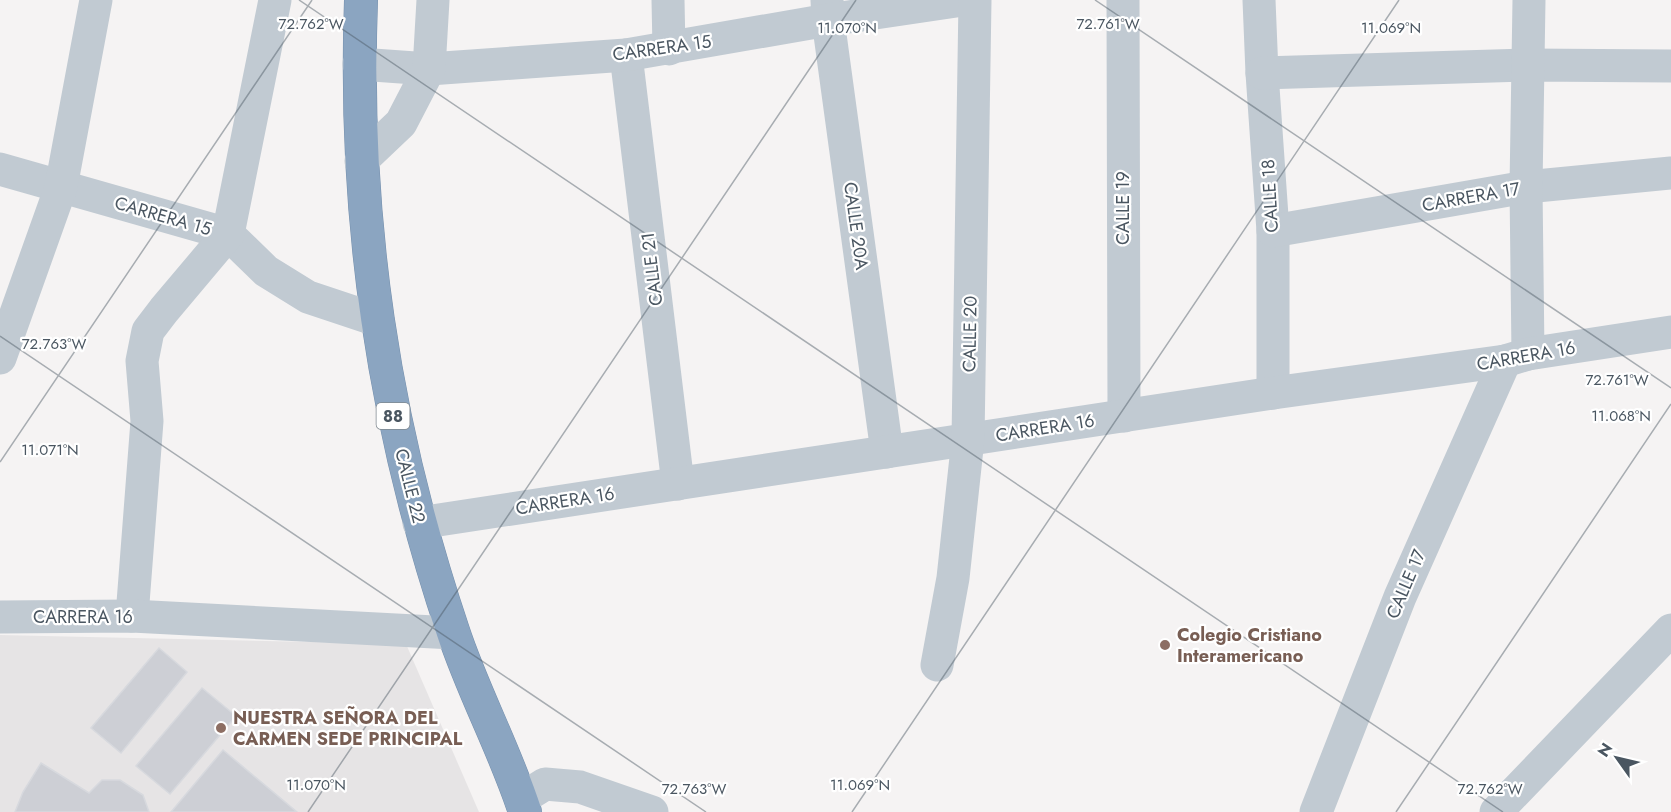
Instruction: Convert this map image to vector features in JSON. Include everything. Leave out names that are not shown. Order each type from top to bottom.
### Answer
[{"type":"highway","name":"CALLE 22","points":[[361,0],[358,64],[366,236],[376,320],[394,422],[419,523],[453,633],[523,805]]},
{"type":"street","points":[[0,357],[61,187],[96,0]]},
{"type":"street","points":[[132,616],[147,421],[142,361],[148,331],[228,234],[276,0]]},
{"type":"street","points":[[361,161],[401,123],[429,69],[433,0]]},
{"type":"street","points":[[668,0],[669,49]]},
{"type":"street","name":"CARRERA 15","points":[[358,64],[429,69],[626,55],[669,49],[827,10],[963,0]]},
{"type":"street","name":"CALLE 20","points":[[936,665],[952,578],[968,439],[975,0]]},
{"type":"street","name":"CALLE 19","points":[[1123,0],[1124,416]]},
{"type":"street","name":"CALLE 18","points":[[1260,0],[1262,73],[1273,231],[1273,393]]},
{"type":"street","name":"CALLE 17","points":[[1316,812],[1400,597],[1516,357],[1526,187],[1529,0]]},
{"type":"street","name":"CALLE 20A","points":[[827,10],[887,452]]},
{"type":"street","name":"CALLE 21","points":[[626,55],[678,484]]},
{"type":"street","points":[[1262,73],[1528,64],[1671,66]]},
{"type":"street","name":"CARRERA 15","points":[[0,169],[228,234],[266,271],[308,297],[376,320]]},
{"type":"street","name":"CARRERA 17","points":[[1273,231],[1526,187],[1671,173]]},
{"type":"street","name":"CARRERA 16","points":[[419,523],[1671,332]]},
{"type":"street","name":"CARRERA 16","points":[[0,617],[132,616],[453,633]]},
{"type":"street","points":[[1496,812],[1671,630]]},
{"type":"street","points":[[523,805],[545,784],[580,787],[652,812]]},
{"type":"shaded area","name":"NUESTRA SEÑORA DEL CARMEN SEDE PRINCIPAL","points":[[0,635],[406,644],[479,812],[0,812]]},
{"type":"building","points":[[159,648],[187,672],[121,753],[91,728]]},
{"type":"building","points":[[202,688],[236,716],[170,794],[136,766]]},
{"type":"building","points":[[223,750],[297,812],[171,812]]},
{"type":"building","points":[[41,763],[89,793],[102,780],[120,780],[143,795],[149,812],[15,812],[23,792]]},
{"type":"place","name":"Colegio Cristiano Interamericano","points":[[1165,645]]},
{"type":"place","name":"NUESTRA SEÑORA DEL CARMEN SEDE PRINCIPAL","points":[[221,728]]}]
